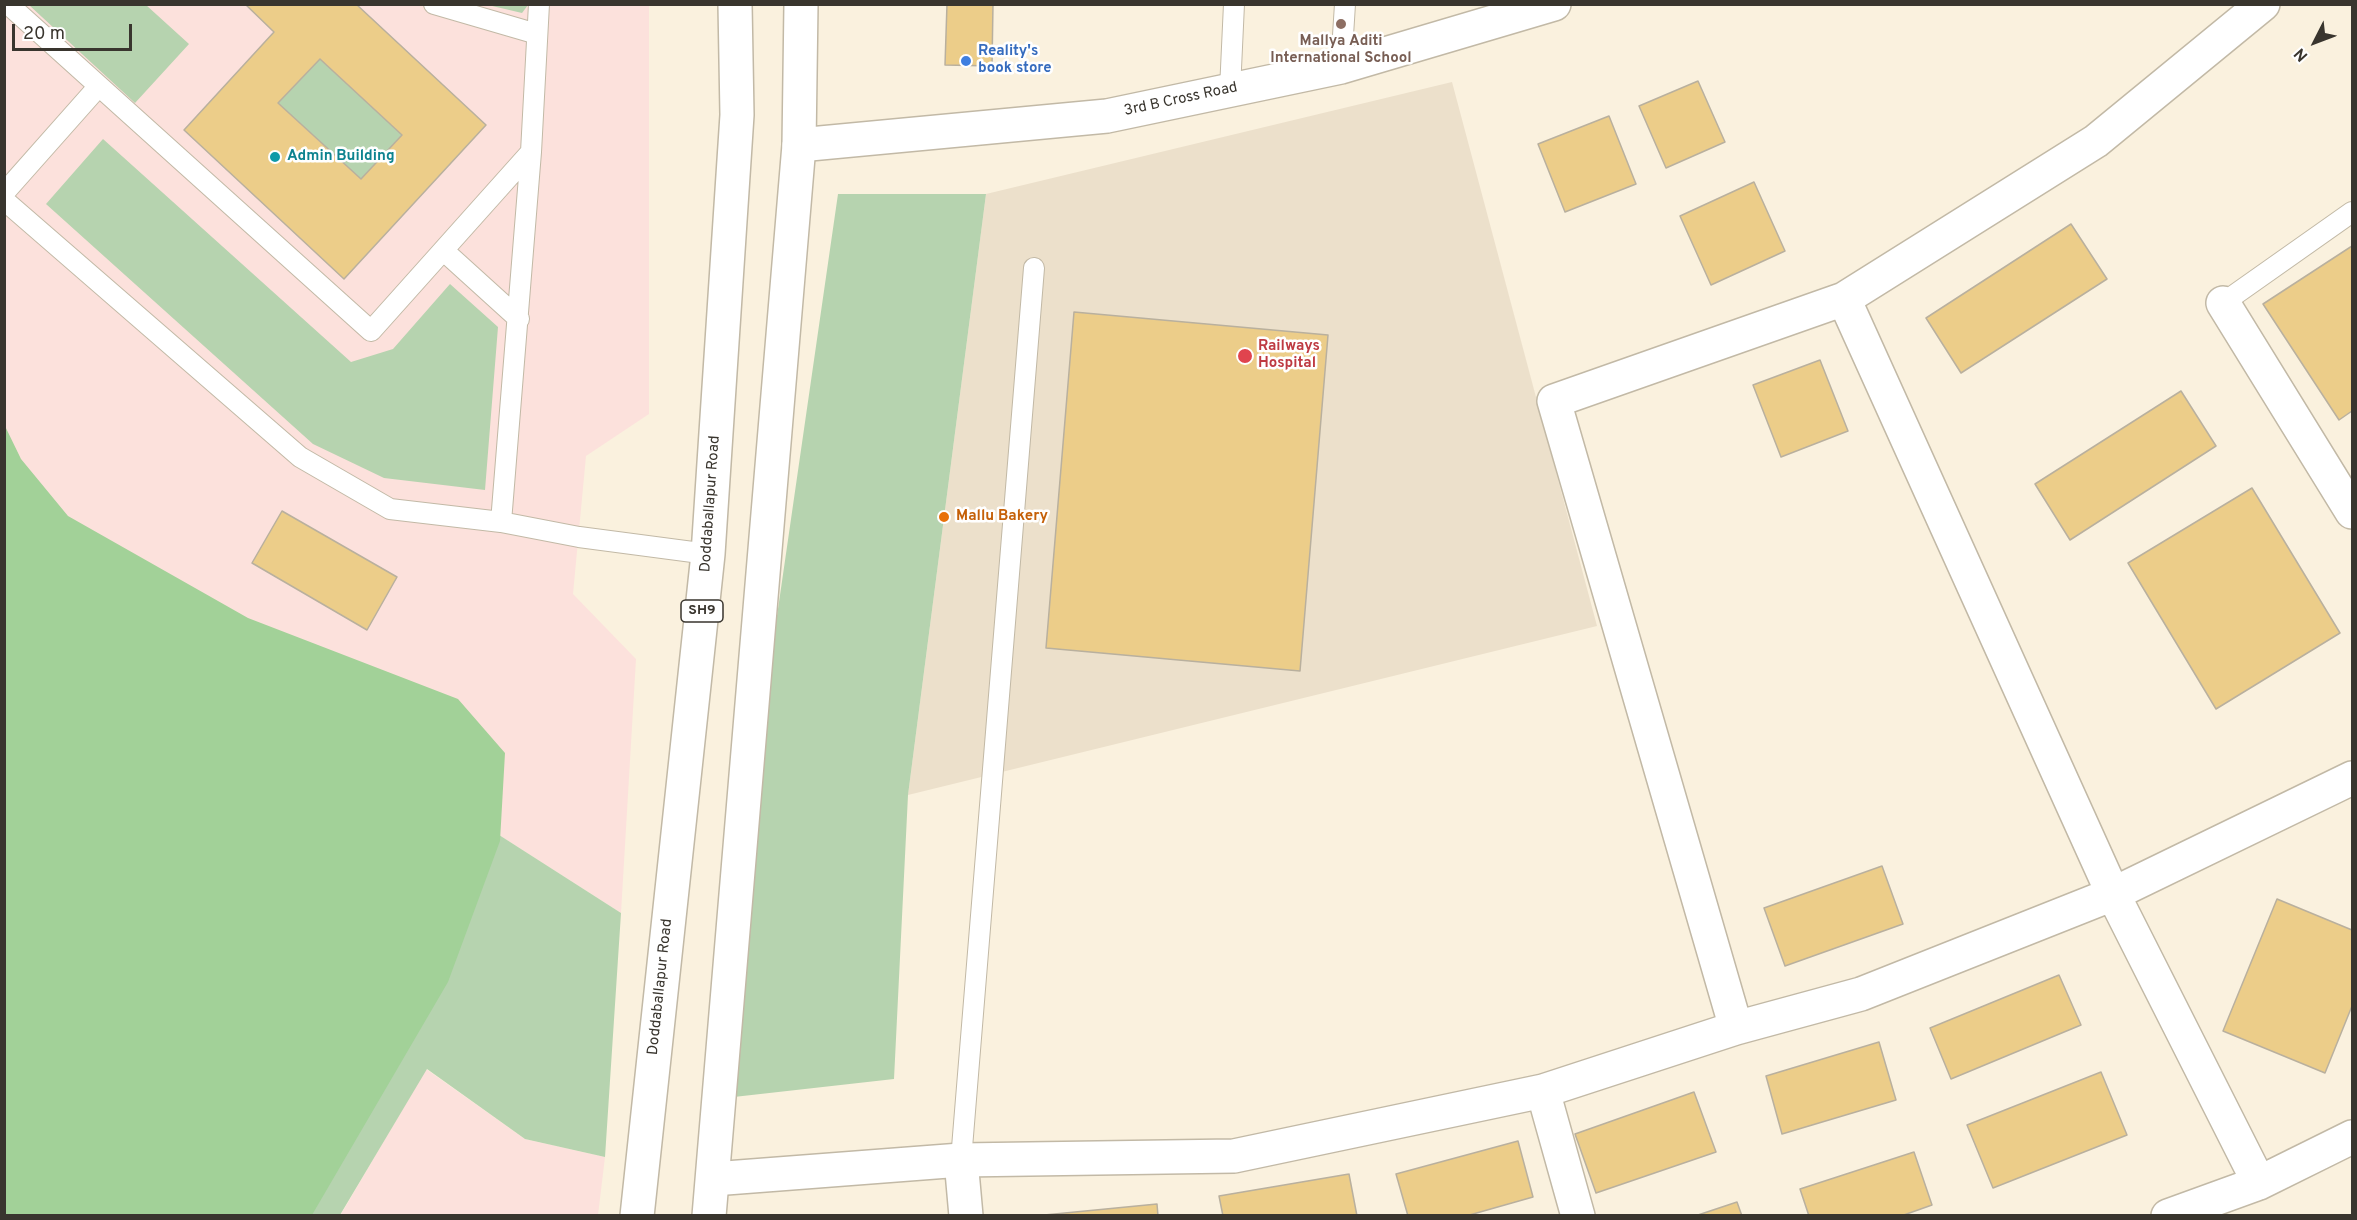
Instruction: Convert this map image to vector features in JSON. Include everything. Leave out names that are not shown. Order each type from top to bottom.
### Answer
[{"type":"street","name":"Doddaballapur Road","points":[[637,1215],[708,554],[737,115],[735,4]]},
{"type":"street","points":[[709,1215],[799,145],[801,4]]},
{"type":"street","name":"3rd B Cross Road","points":[[799,145],[1107,116],[1341,67],[1554,4]]},
{"type":"street","points":[[1736,1028],[1554,401],[1844,299],[2096,141],[2263,4]]},
{"type":"street","points":[[1844,299],[2113,894],[2259,1183]]},
{"type":"street","points":[[2223,303],[2352,512]]},
{"type":"street","points":[[713,1179],[961,1160],[1234,1156],[1543,1091],[1736,1028],[1861,994],[2113,894],[2352,778]]},
{"type":"street","points":[[1543,1091],[1578,1215]]},
{"type":"street","points":[[2168,1215],[2259,1183],[2352,1137]]},
{"type":"street","points":[[961,1160],[966,1215]]},
{"type":"lane","points":[[8,4],[371,331],[531,152]]},
{"type":"lane","points":[[434,4],[537,34]]},
{"type":"lane","points":[[501,522],[519,319],[539,4]]},
{"type":"lane","points":[[1230,90],[1234,4]]},
{"type":"lane","points":[[1341,67],[1344,4]]},
{"type":"lane","points":[[4,193],[98,87]]},
{"type":"lane","points":[[4,200],[300,457],[390,509],[501,522],[579,537],[708,554]]},
{"type":"lane","points":[[2223,303],[2352,212]]},
{"type":"lane","points":[[444,251],[519,319]]},
{"type":"lane","points":[[961,1160],[1034,268]]},
{"type":"shaded area","points":[[5,5],[649,5],[649,414],[586,456],[573,594],[636,659],[621,913],[47,546],[5,573]]},
{"type":"shaded area","name":"Railways Hospital","points":[[1452,82],[1597,626],[908,795],[986,194]]},
{"type":"shaded area","points":[[426,1069],[525,1139],[605,1157],[598,1215],[340,1216]]},
{"type":"green space","points":[[29,5],[146,5],[189,44],[135,103]]},
{"type":"green space","points":[[488,5],[528,5],[522,13]]},
{"type":"green space","points":[[320,59],[402,135],[361,179],[278,103]]},
{"type":"green space","points":[[103,139],[351,362],[393,349],[450,284],[498,327],[485,490],[384,478],[313,444],[46,204]]},
{"type":"green space","points":[[838,194],[986,194],[908,795],[894,1079],[707,1100]]},
{"type":"green space","points":[[4,424],[21,459],[68,516],[248,618],[458,699],[505,753],[500,841],[448,982],[312,1215],[5,1215]]},
{"type":"green space","points":[[46,545],[621,913],[605,1157],[525,1139],[427,1069],[340,1215],[5,1216]]},
{"type":"building","name":"Admin Building","points":[[245,4],[356,4],[486,125],[344,279],[184,130],[274,32]],"holes":[[[320,59],[402,135],[361,179],[278,103]]]},
{"type":"building","points":[[947,4],[993,4],[992,66],[945,65]]},
{"type":"building","points":[[1698,81],[1725,142],[1666,168],[1639,106]]},
{"type":"building","points":[[1609,116],[1636,184],[1565,212],[1538,144]]},
{"type":"building","points":[[1754,182],[1785,251],[1711,285],[1680,216]]},
{"type":"building","points":[[2071,224],[2107,279],[1961,373],[1926,318]]},
{"type":"building","points":[[2352,246],[2352,411],[2339,420],[2263,304]]},
{"type":"building","points":[[1074,312],[1328,335],[1300,671],[1046,648]]},
{"type":"building","points":[[1820,360],[1848,431],[1781,457],[1753,385]]},
{"type":"building","points":[[2181,391],[2216,446],[2070,540],[2035,484]]},
{"type":"building","points":[[2252,488],[2340,633],[2216,709],[2128,563]]},
{"type":"building","points":[[282,511],[397,577],[367,630],[252,563]]},
{"type":"building","points":[[1882,866],[1903,924],[1785,966],[1764,908]]},
{"type":"building","points":[[2277,899],[2352,930],[2352,1006],[2325,1073],[2223,1031]]},
{"type":"building","points":[[2059,975],[2081,1025],[1951,1079],[1930,1028]]},
{"type":"building","points":[[1879,1042],[1896,1100],[1782,1134],[1766,1076]]},
{"type":"building","points":[[2101,1072],[2127,1135],[1993,1188],[1967,1125]]},
{"type":"building","points":[[1694,1092],[1716,1152],[1596,1193],[1575,1134]]},
{"type":"building","points":[[1518,1141],[1533,1197],[1466,1216],[1408,1216],[1396,1174]]},
{"type":"building","points":[[1914,1152],[1932,1205],[1901,1216],[1809,1216],[1800,1189]]},
{"type":"building","points":[[1349,1174],[1357,1216],[1223,1216],[1219,1196]]},
{"type":"building","points":[[1737,1202],[1742,1216],[1695,1216]]},
{"type":"building","points":[[1157,1204],[1158,1216],[1034,1216]]},
{"type":"place","name":"Mallya Aditi International School","points":[[1341,24]]},
{"type":"place","name":"Reality's book store","points":[[966,61]]},
{"type":"place","name":"Admin Building","points":[[275,157]]},
{"type":"place","name":"Railways Hospital","points":[[1245,356]]},
{"type":"place","name":"Mallu Bakery","points":[[944,517]]}]
